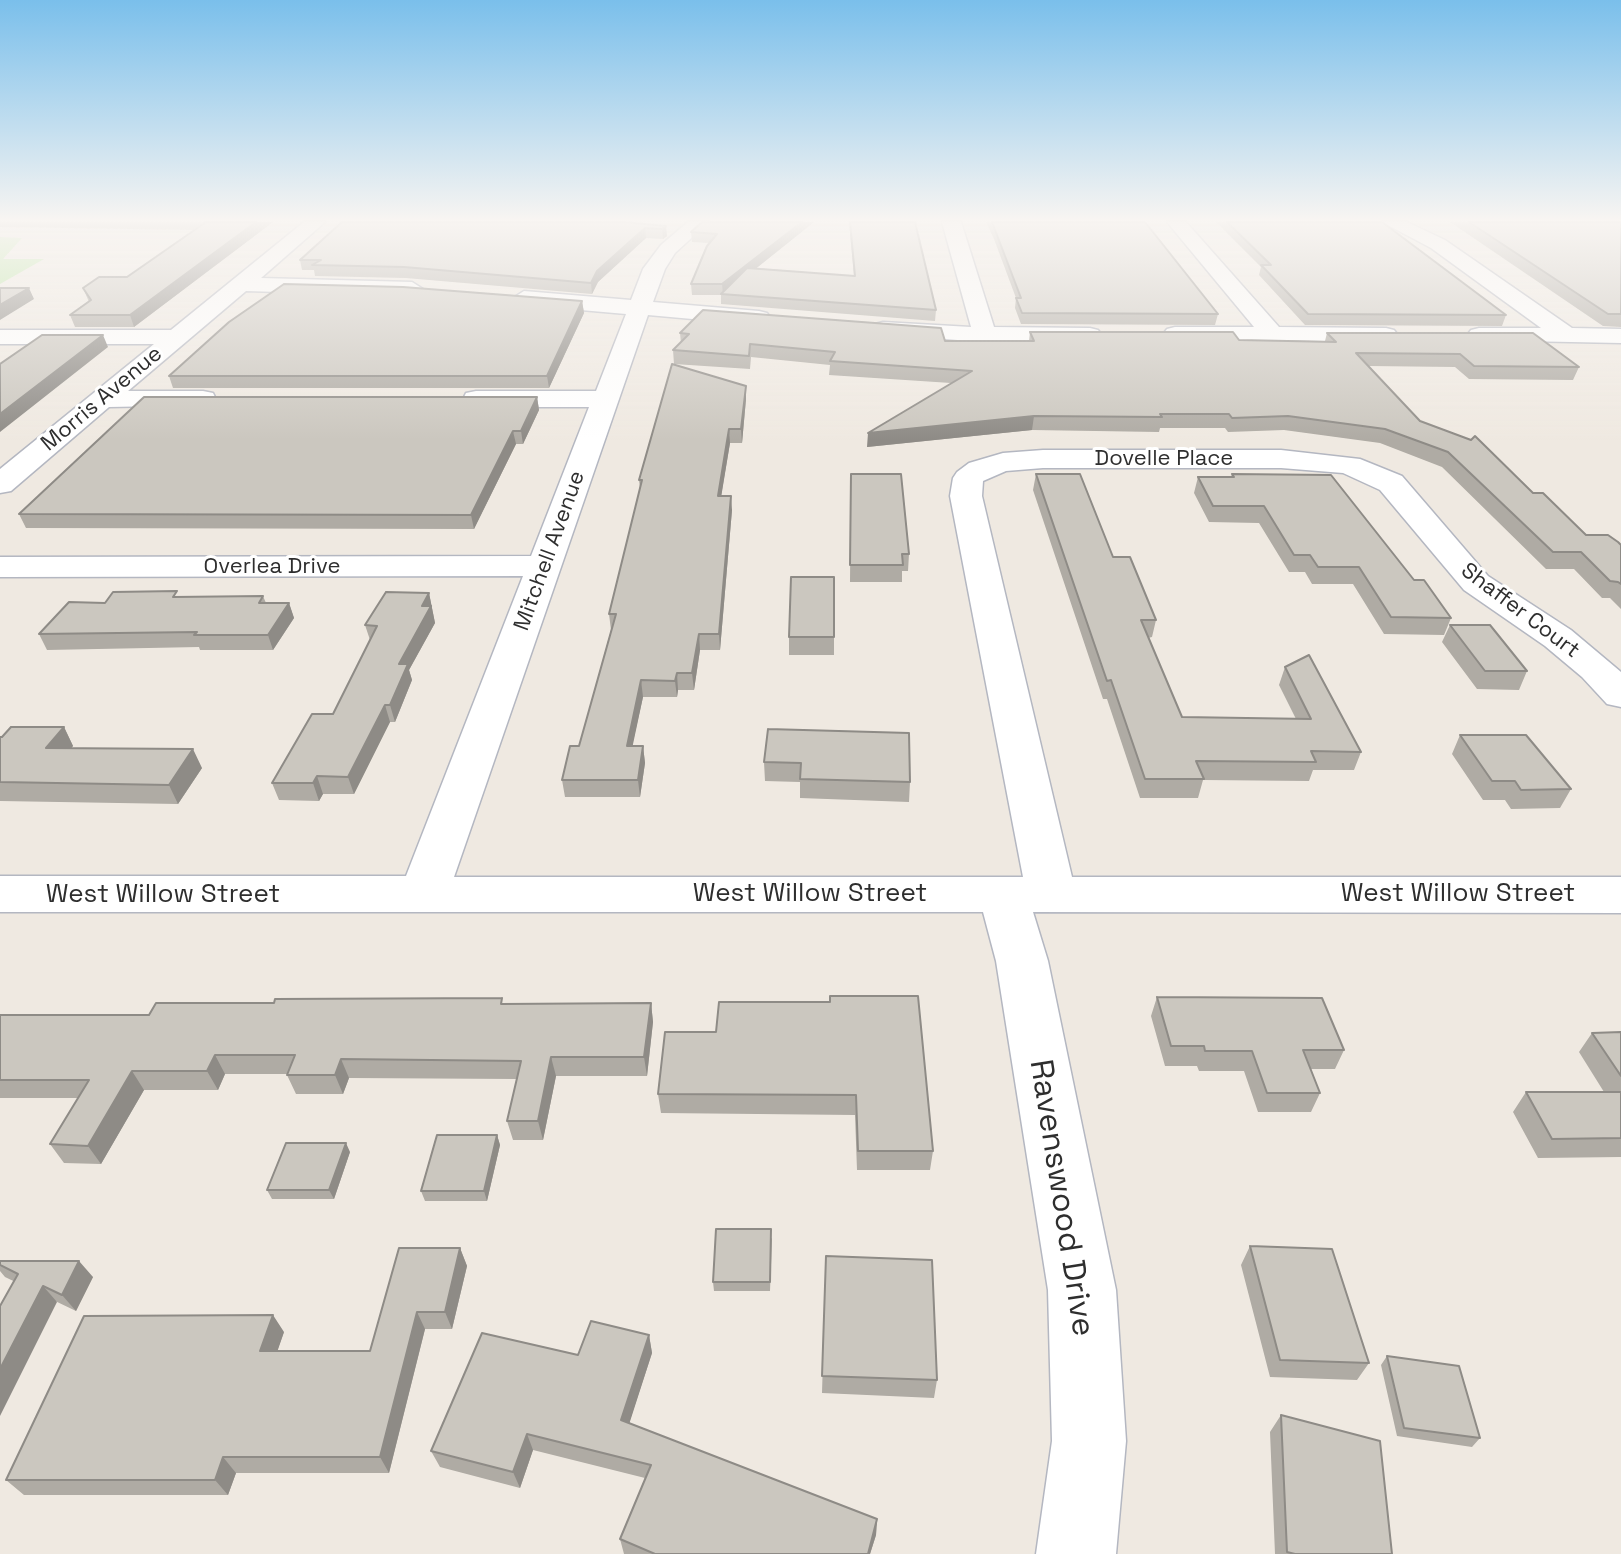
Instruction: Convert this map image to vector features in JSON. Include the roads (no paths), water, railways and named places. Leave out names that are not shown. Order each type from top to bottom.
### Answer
[{"type":"street","name":"Morris Avenue","points":[[0,484],[229,295]]},
{"type":"street","name":"Mitchell Avenue","points":[[423,895],[645,295]]},
{"type":"street","points":[[973,295],[985,335]]},
{"type":"street","points":[[1238,295],[1272,334]]},
{"type":"street","points":[[1509,295],[1566,335]]},
{"type":"street","points":[[496,296],[784,321]]},
{"type":"street","points":[[859,327],[985,335],[1111,335]]},
{"type":"street","points":[[1158,334],[1415,335]]},
{"type":"street","points":[[1462,335],[1621,336]]},
{"type":"street","points":[[0,337],[177,337]]},
{"type":"street","points":[[101,399],[227,399]]},
{"type":"street","points":[[450,399],[606,399]]},
{"type":"street","name":"Dovelle Place","points":[[980,469],[1003,462],[1043,459],[1281,459],[1349,465]]},
{"type":"street","name":"Shaffer Court","points":[[1349,465],[1391,483],[1476,583],[1558,638],[1596,669],[1621,695]]},
{"type":"street","name":"Ravenswood Drive","points":[[980,469],[968,478],[966,496],[1027,893],[1022,961],[1082,1290],[1089,1441],[1076,1554]]},
{"type":"street","name":"Overlea Drive","points":[[0,567],[544,566]]},
{"type":"street","name":"West Willow Street","points":[[0,894],[1621,895]]}]
